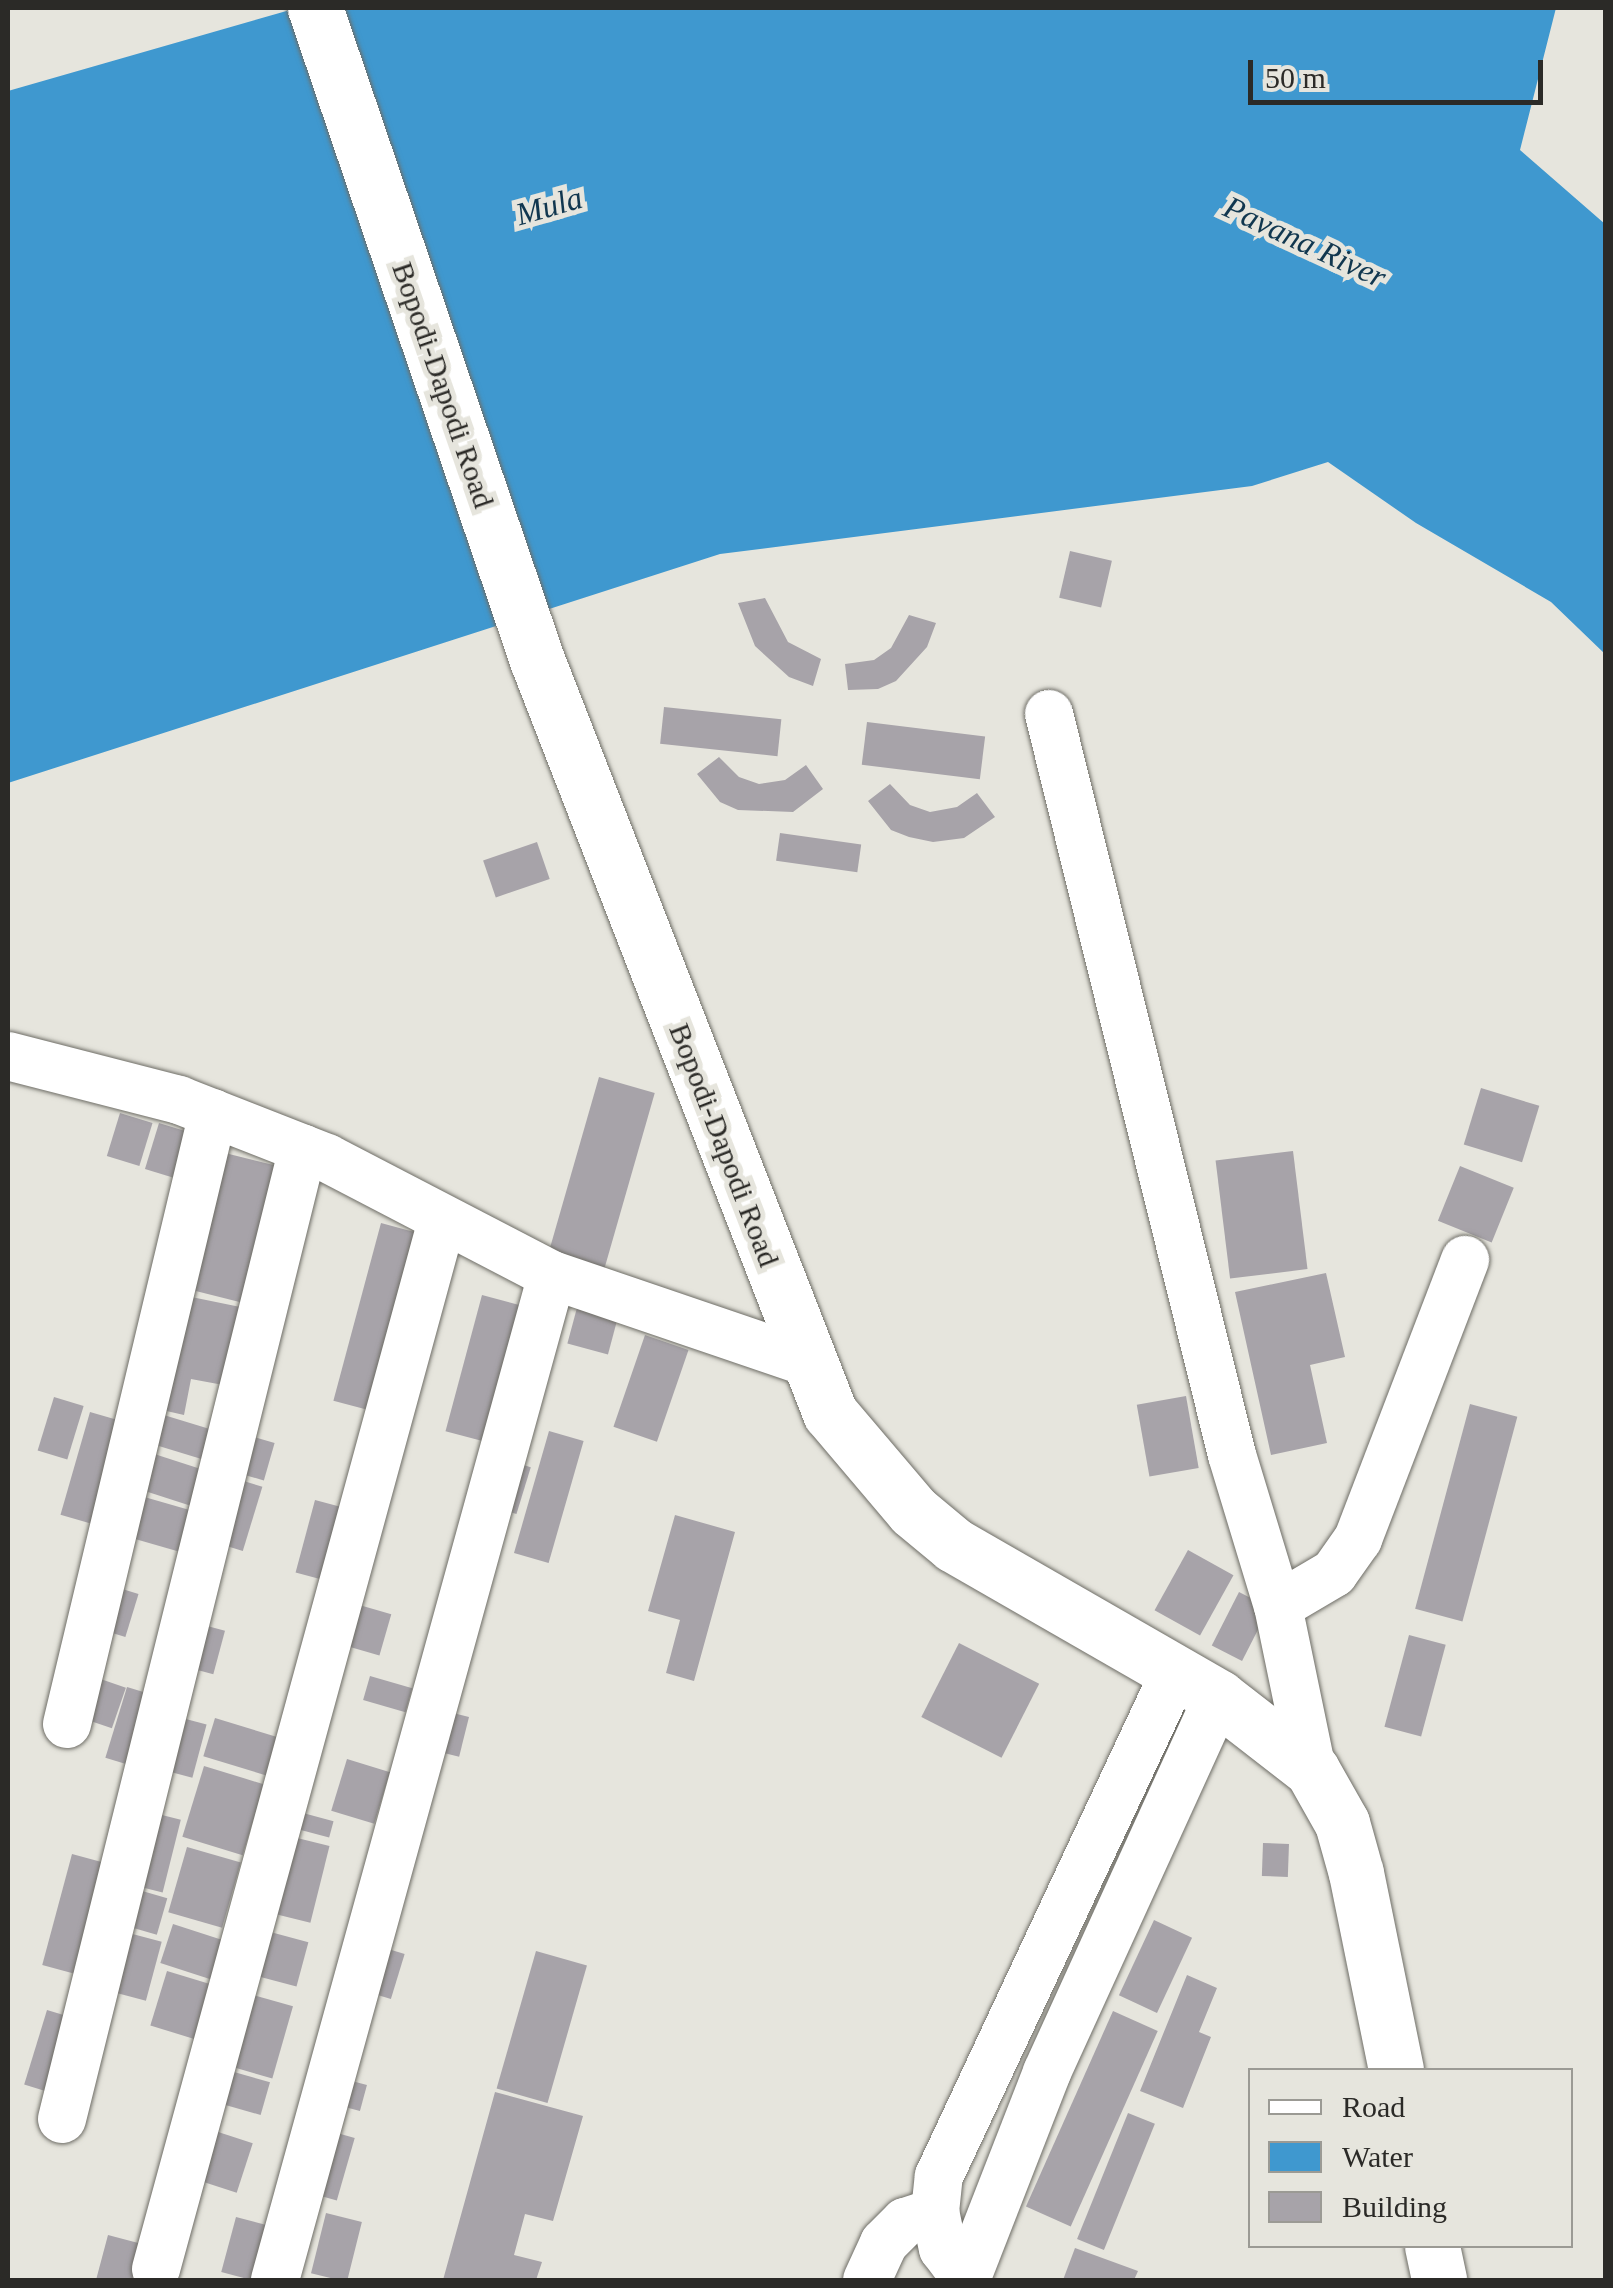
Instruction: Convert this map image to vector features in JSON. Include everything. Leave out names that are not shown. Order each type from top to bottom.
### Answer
[{"type":"street","name":"Bopodi-Dapodi Road","points":[[316,8],[537,660],[807,1362],[830,1412],[912,1511],[954,1546],[1196,1685],[1312,1770],[1342,1823],[1396,2068]]},
{"type":"street","points":[[1049,714],[1232,1455],[1278,1606],[1312,1770]]},
{"type":"street","points":[[8,1056],[72,1069],[213,1113],[303,1148],[552,1275],[807,1362]]},
{"type":"street","points":[[67,1724],[213,1113]]},
{"type":"street","points":[[62,2118],[303,1148]]},
{"type":"street","points":[[156,2269],[442,1221]]},
{"type":"street","points":[[1278,1606],[1334,1573],[1358,1538],[1465,1260]]},
{"type":"street","points":[[276,2280],[552,1275]]},
{"type":"street","points":[[966,2280],[943,2249],[935,2212],[939,2176],[1196,1685]]},
{"type":"street","points":[[966,2280],[1196,1685]]},
{"type":"street","points":[[868,2280],[884,2243],[905,2222],[935,2212]]},
{"type":"street","points":[[1432,2248],[1440,2280]]},
{"type":"water","points":[[297,8],[1556,8],[1520,150],[1605,224],[1605,654],[1551,602],[1416,523],[1328,462],[1252,486],[720,554],[8,783],[8,91]]},
{"type":"building","points":[[1070,551],[1112,561],[1101,607],[1059,598]]},
{"type":"building","points":[[765,598],[788,642],[821,659],[813,686],[789,677],[755,646],[738,603]]},
{"type":"building","points":[[909,615],[936,623],[927,647],[896,681],[878,689],[848,690],[845,664],[874,660],[891,648]]},
{"type":"building","points":[[664,707],[781,719],[777,756],[660,744]]},
{"type":"building","points":[[867,722],[985,737],[980,779],[862,765]]},
{"type":"building","points":[[719,757],[739,777],[759,784],[785,780],[806,765],[823,789],[793,812],[738,810],[720,802],[697,774]]},
{"type":"building","points":[[890,784],[910,805],[930,812],[957,807],[977,793],[995,817],[964,838],[933,842],[909,837],[891,830],[868,801]]},
{"type":"building","points":[[780,833],[861,844],[857,872],[776,861]]},
{"type":"building","points":[[537,842],[550,879],[496,897],[483,861]]},
{"type":"building","points":[[599,1077],[655,1093],[602,1279],[546,1263]]},
{"type":"building","points":[[1481,1088],[1539,1106],[1522,1162],[1464,1144]]},
{"type":"building","points":[[120,1113],[153,1123],[139,1166],[107,1156]]},
{"type":"building","points":[[159,1123],[198,1135],[184,1181],[145,1169]]},
{"type":"building","points":[[209,1149],[288,1169],[253,1305],[175,1286]]},
{"type":"building","points":[[1293,1151],[1308,1269],[1230,1279],[1216,1161]]},
{"type":"building","points":[[1460,1166],[1514,1188],[1492,1242],[1438,1221]]},
{"type":"building","points":[[381,1223],[423,1234],[375,1412],[333,1401]]},
{"type":"building","points":[[1326,1273],[1345,1357],[1310,1365],[1327,1443],[1271,1455],[1235,1292]]},
{"type":"building","points":[[172,1293],[250,1309],[234,1387],[191,1379],[184,1415],[149,1407]]},
{"type":"building","points":[[482,1295],[528,1307],[492,1444],[446,1431]]},
{"type":"building","points":[[578,1304],[619,1315],[608,1354],[567,1344]]},
{"type":"building","points":[[645,1335],[688,1350],[657,1442],[613,1427]]},
{"type":"building","points":[[1186,1396],[1199,1468],[1149,1477],[1137,1405]]},
{"type":"building","points":[[54,1397],[84,1406],[67,1460],[38,1451]]},
{"type":"building","points":[[1470,1404],[1517,1417],[1462,1621],[1415,1609]]},
{"type":"building","points":[[90,1412],[124,1422],[94,1525],[61,1515]]},
{"type":"building","points":[[154,1412],[222,1433],[213,1462],[145,1442]]},
{"type":"building","points":[[549,1431],[584,1441],[549,1563],[514,1553]]},
{"type":"building","points":[[240,1433],[275,1443],[264,1480],[229,1470]]},
{"type":"building","points":[[142,1450],[216,1474],[204,1510],[130,1486]]},
{"type":"building","points":[[504,1459],[531,1467],[516,1514],[490,1506]]},
{"type":"building","points":[[227,1476],[262,1487],[243,1551],[207,1540]]},
{"type":"building","points":[[134,1494],[205,1514],[193,1556],[122,1535]]},
{"type":"building","points":[[315,1500],[344,1508],[325,1580],[296,1572]]},
{"type":"building","points":[[675,1515],[735,1532],[694,1681],[666,1673],[680,1620],[648,1611]]},
{"type":"building","points":[[1188,1550],[1233,1575],[1200,1636],[1155,1610]]},
{"type":"building","points":[[106,1584],[139,1594],[125,1637],[93,1627]]},
{"type":"building","points":[[1239,1592],[1269,1607],[1242,1661],[1212,1645]]},
{"type":"building","points":[[349,1602],[391,1614],[379,1655],[337,1643]]},
{"type":"building","points":[[196,1623],[225,1631],[213,1674],[184,1666]]},
{"type":"building","points":[[1409,1635],[1446,1645],[1421,1737],[1384,1727]]},
{"type":"building","points":[[959,1643],[1039,1684],[1002,1758],[921,1717]]},
{"type":"building","points":[[89,1675],[126,1688],[112,1728],[75,1716]]},
{"type":"building","points":[[370,1676],[412,1688],[405,1712],[363,1700]]},
{"type":"building","points":[[127,1687],[156,1696],[134,1767],[105,1758]]},
{"type":"building","points":[[437,1709],[469,1717],[459,1757],[427,1749]]},
{"type":"building","points":[[167,1714],[207,1725],[192,1778],[153,1767]]},
{"type":"building","points":[[215,1718],[282,1738],[270,1777],[203,1756]]},
{"type":"building","points":[[347,1759],[390,1772],[374,1824],[331,1811]]},
{"type":"building","points":[[204,1766],[264,1784],[243,1855],[182,1837]]},
{"type":"building","points":[[142,1810],[181,1820],[163,1892],[124,1883]]},
{"type":"building","points":[[292,1810],[334,1821],[329,1838],[288,1826]]},
{"type":"building","points":[[281,1834],[330,1846],[310,1923],[262,1911]]},
{"type":"building","points":[[1263,1843],[1289,1844],[1288,1877],[1262,1876]]},
{"type":"building","points":[[187,1847],[241,1862],[222,1928],[168,1912]]},
{"type":"building","points":[[72,1854],[114,1865],[84,1976],[42,1965]]},
{"type":"building","points":[[125,1886],[167,1898],[157,1935],[115,1923]]},
{"type":"building","points":[[1154,1920],[1192,1938],[1157,2013],[1119,1995]]},
{"type":"building","points":[[173,1924],[230,1943],[217,1982],[160,1963]]},
{"type":"building","points":[[263,1930],[308,1942],[296,1987],[251,1974]]},
{"type":"building","points":[[125,1932],[162,1942],[146,2001],[109,1991]]},
{"type":"building","points":[[375,1945],[405,1954],[391,1999],[361,1990]]},
{"type":"building","points":[[536,1951],[587,1966],[548,2103],[497,2088]]},
{"type":"building","points":[[167,1971],[221,1987],[204,2042],[150,2026]]},
{"type":"building","points":[[1187,1975],[1217,1988],[1199,2032],[1211,2037],[1183,2108],[1140,2091]]},
{"type":"building","points":[[243,1992],[293,2006],[272,2078],[222,2064]]},
{"type":"building","points":[[47,2010],[83,2021],[61,2096],[24,2085]]},
{"type":"building","points":[[1113,2011],[1158,2031],[1071,2226],[1026,2206]]},
{"type":"building","points":[[220,2068],[270,2082],[261,2115],[211,2101]]},
{"type":"building","points":[[337,2077],[367,2085],[360,2111],[330,2103]]},
{"type":"building","points":[[495,2092],[583,2116],[553,2221],[525,2214],[514,2255],[542,2262],[536,2280],[443,2280]]},
{"type":"building","points":[[1128,2113],[1155,2124],[1104,2250],[1077,2239]]},
{"type":"building","points":[[209,2129],[253,2143],[237,2193],[193,2178]]},
{"type":"building","points":[[323,2129],[355,2138],[337,2201],[305,2191]]},
{"type":"building","points":[[326,2213],[362,2222],[347,2280],[311,2273]]},
{"type":"building","points":[[236,2217],[276,2228],[262,2280],[221,2272]]},
{"type":"building","points":[[108,2235],[142,2244],[132,2280],[96,2280]]},
{"type":"building","points":[[1075,2248],[1138,2271],[1134,2280],[1063,2280]]},
{"type":"water label","name":"Mula","points":[[549,206]]},
{"type":"water label","name":"Pavana River","points":[[1305,242]]}]
